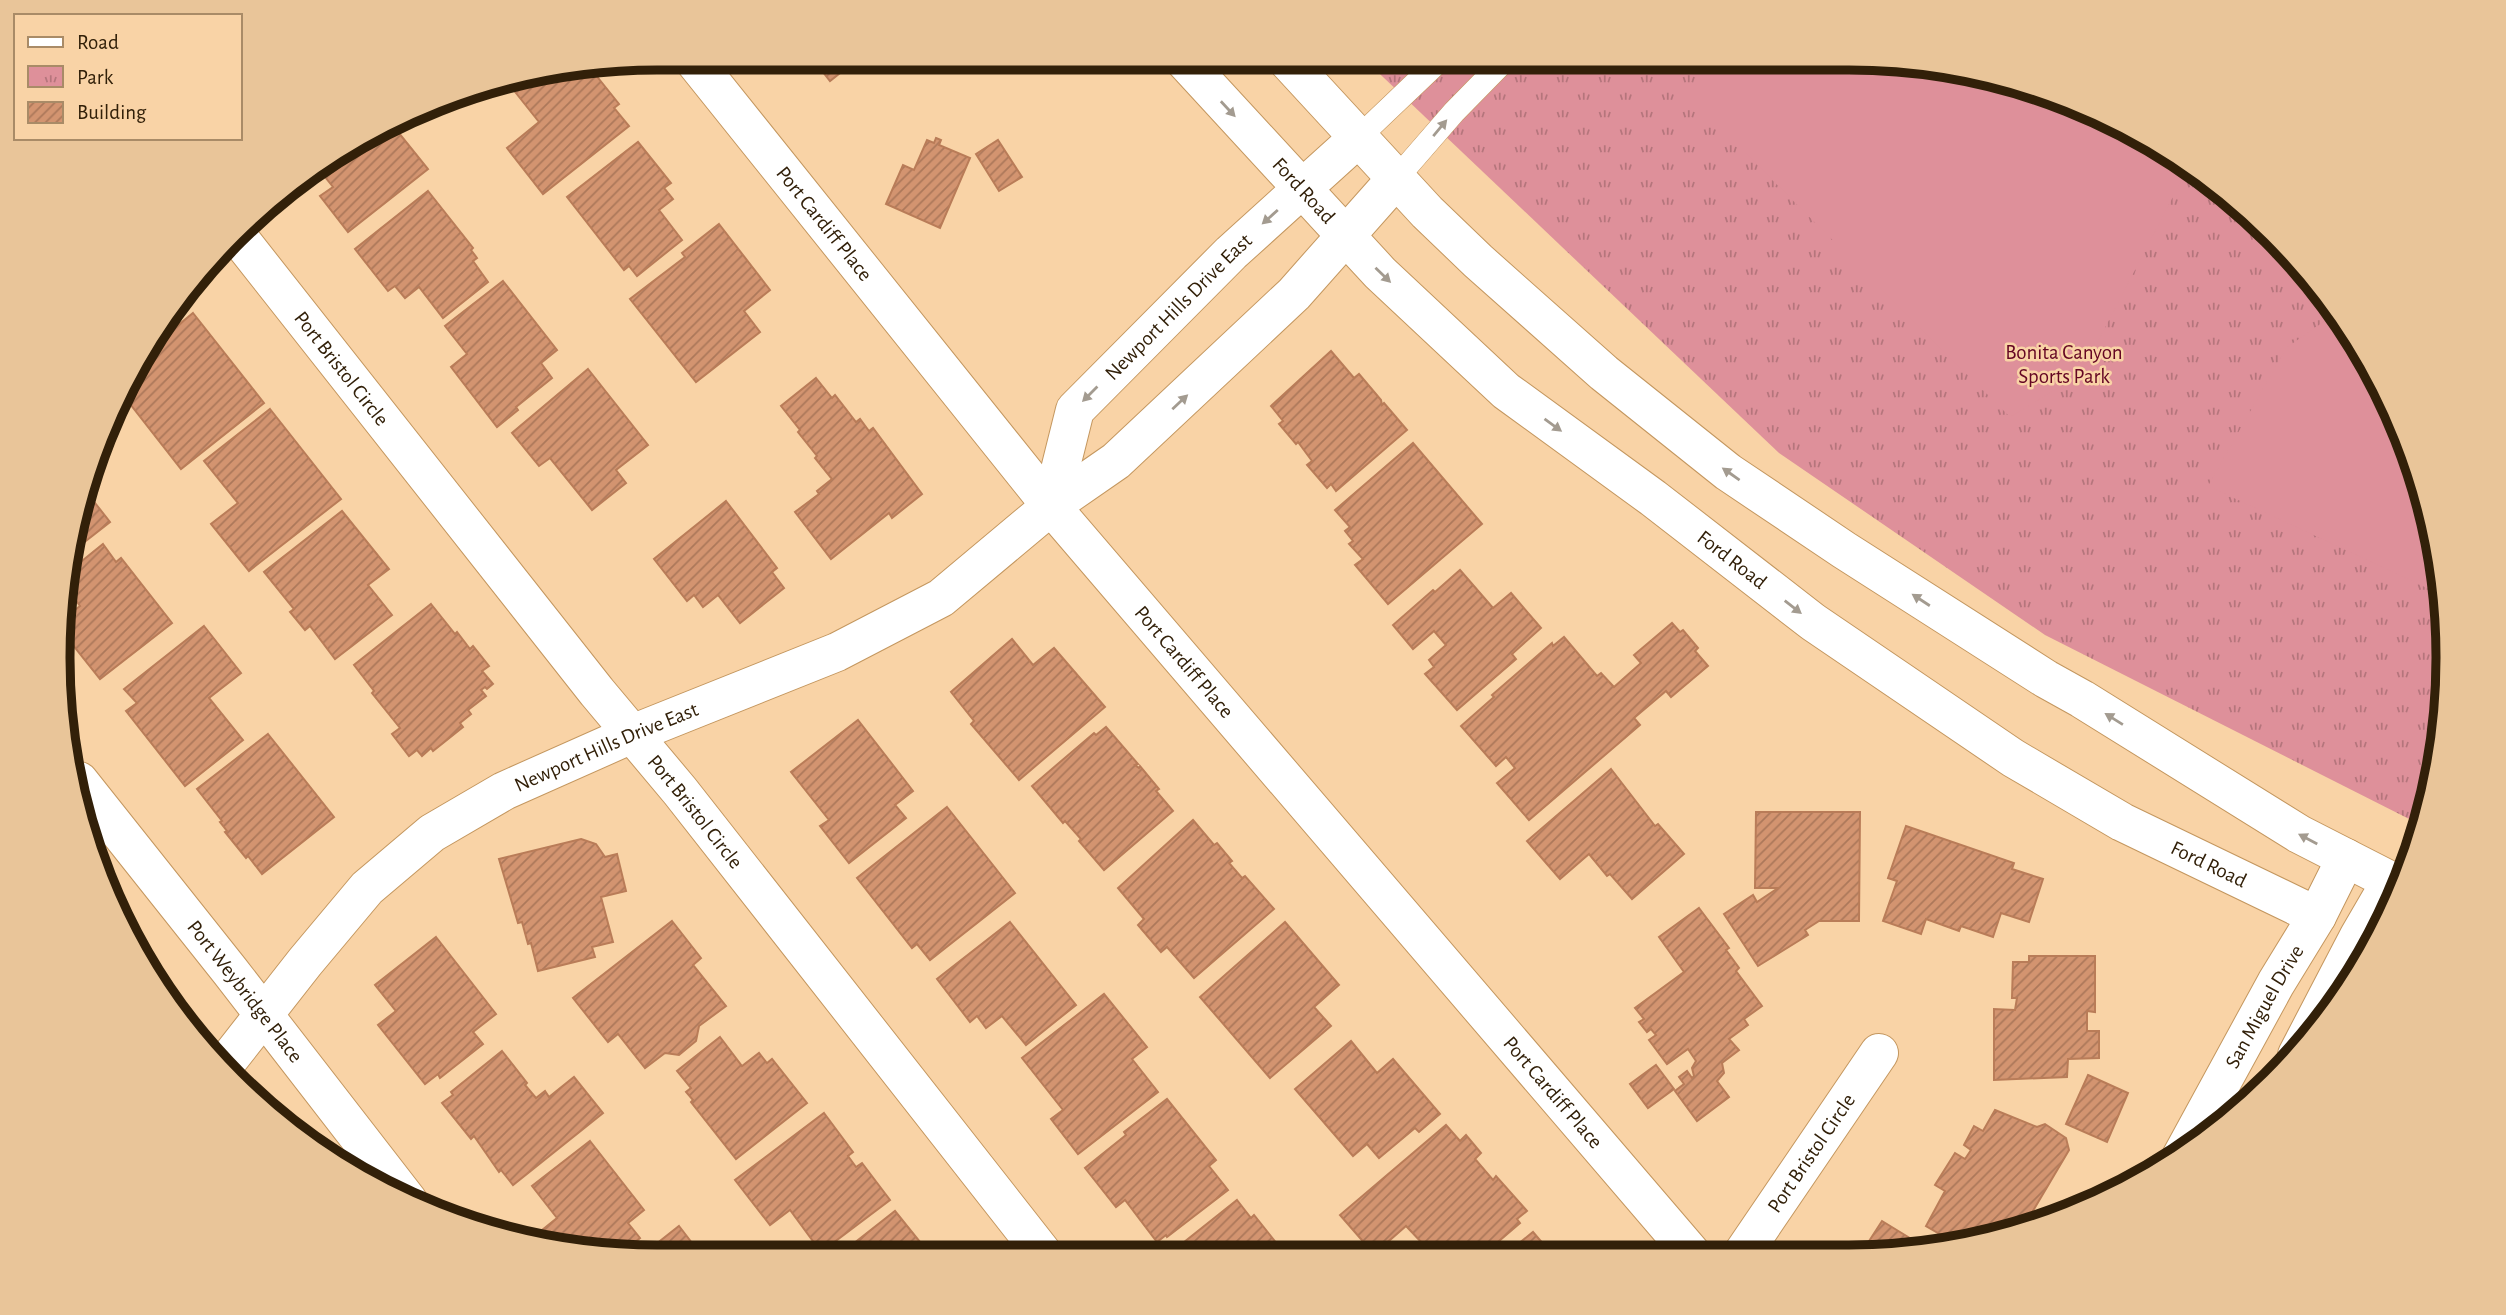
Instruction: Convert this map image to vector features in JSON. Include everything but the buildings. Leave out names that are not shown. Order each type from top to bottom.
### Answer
[{"type":"street","name":"Port Cardiff Place","points":[[702,70],[1051,506],[1684,1245]]},
{"type":"street","name":"Ford Road","points":[[1193,70],[1380,273],[1506,391],[1653,498],[1823,630],[2013,758],[2122,822],[2363,939]]},
{"type":"street","points":[[1295,70],[1395,180],[1478,261],[1604,373],[1728,472],[2046,680],[2082,699],[2300,834],[2391,881]]},
{"type":"street","name":"Newport Hills Drive East","points":[[1051,506],[1075,410],[1231,253],[1357,139]]},
{"type":"street","name":"Newport Hills Drive East","points":[[229,1059],[367,888],[432,834],[503,790],[632,734],[837,652],[941,598],[1051,506],[1116,461],[1294,294],[1395,180]]},
{"type":"street","name":"Port Bristol Circle","points":[[242,242],[680,791],[1036,1245]]},
{"type":"street","name":"Port Weybridge Place","points":[[85,790],[393,1181]]},
{"type":"street","name":"San Miguel Drive","points":[[2194,1132],[2276,982],[2317,916],[2346,858]]},
{"type":"street","name":"Port Bristol Circle","points":[[1748,1245],[1879,1054]]},
{"type":"lane","points":[[1357,139],[1429,70]]},
{"type":"lane","points":[[1395,180],[1454,112],[1495,70]]},
{"type":"green space","name":"Bonita Canyon Sports Park","points":[[1376,70],[1848,70],[1925,75],[2001,90],[2073,115],[2142,149],[2206,191],[2264,242],[2315,300],[2357,364],[2391,433],[2405,469],[2425,543],[2435,619],[2436,658],[2431,734],[2413,821],[2045,635],[1779,453]]},
{"type":"green space","points":[[1714,70],[1887,71],[1963,81],[2037,101],[2073,115],[2142,149],[2184,175],[2081,374],[2010,417],[1688,96]]},
{"type":"green space","points":[[2328,319],[2357,364],[2391,433],[2405,469],[2425,543],[2432,590],[2208,486],[2286,348]]}]
